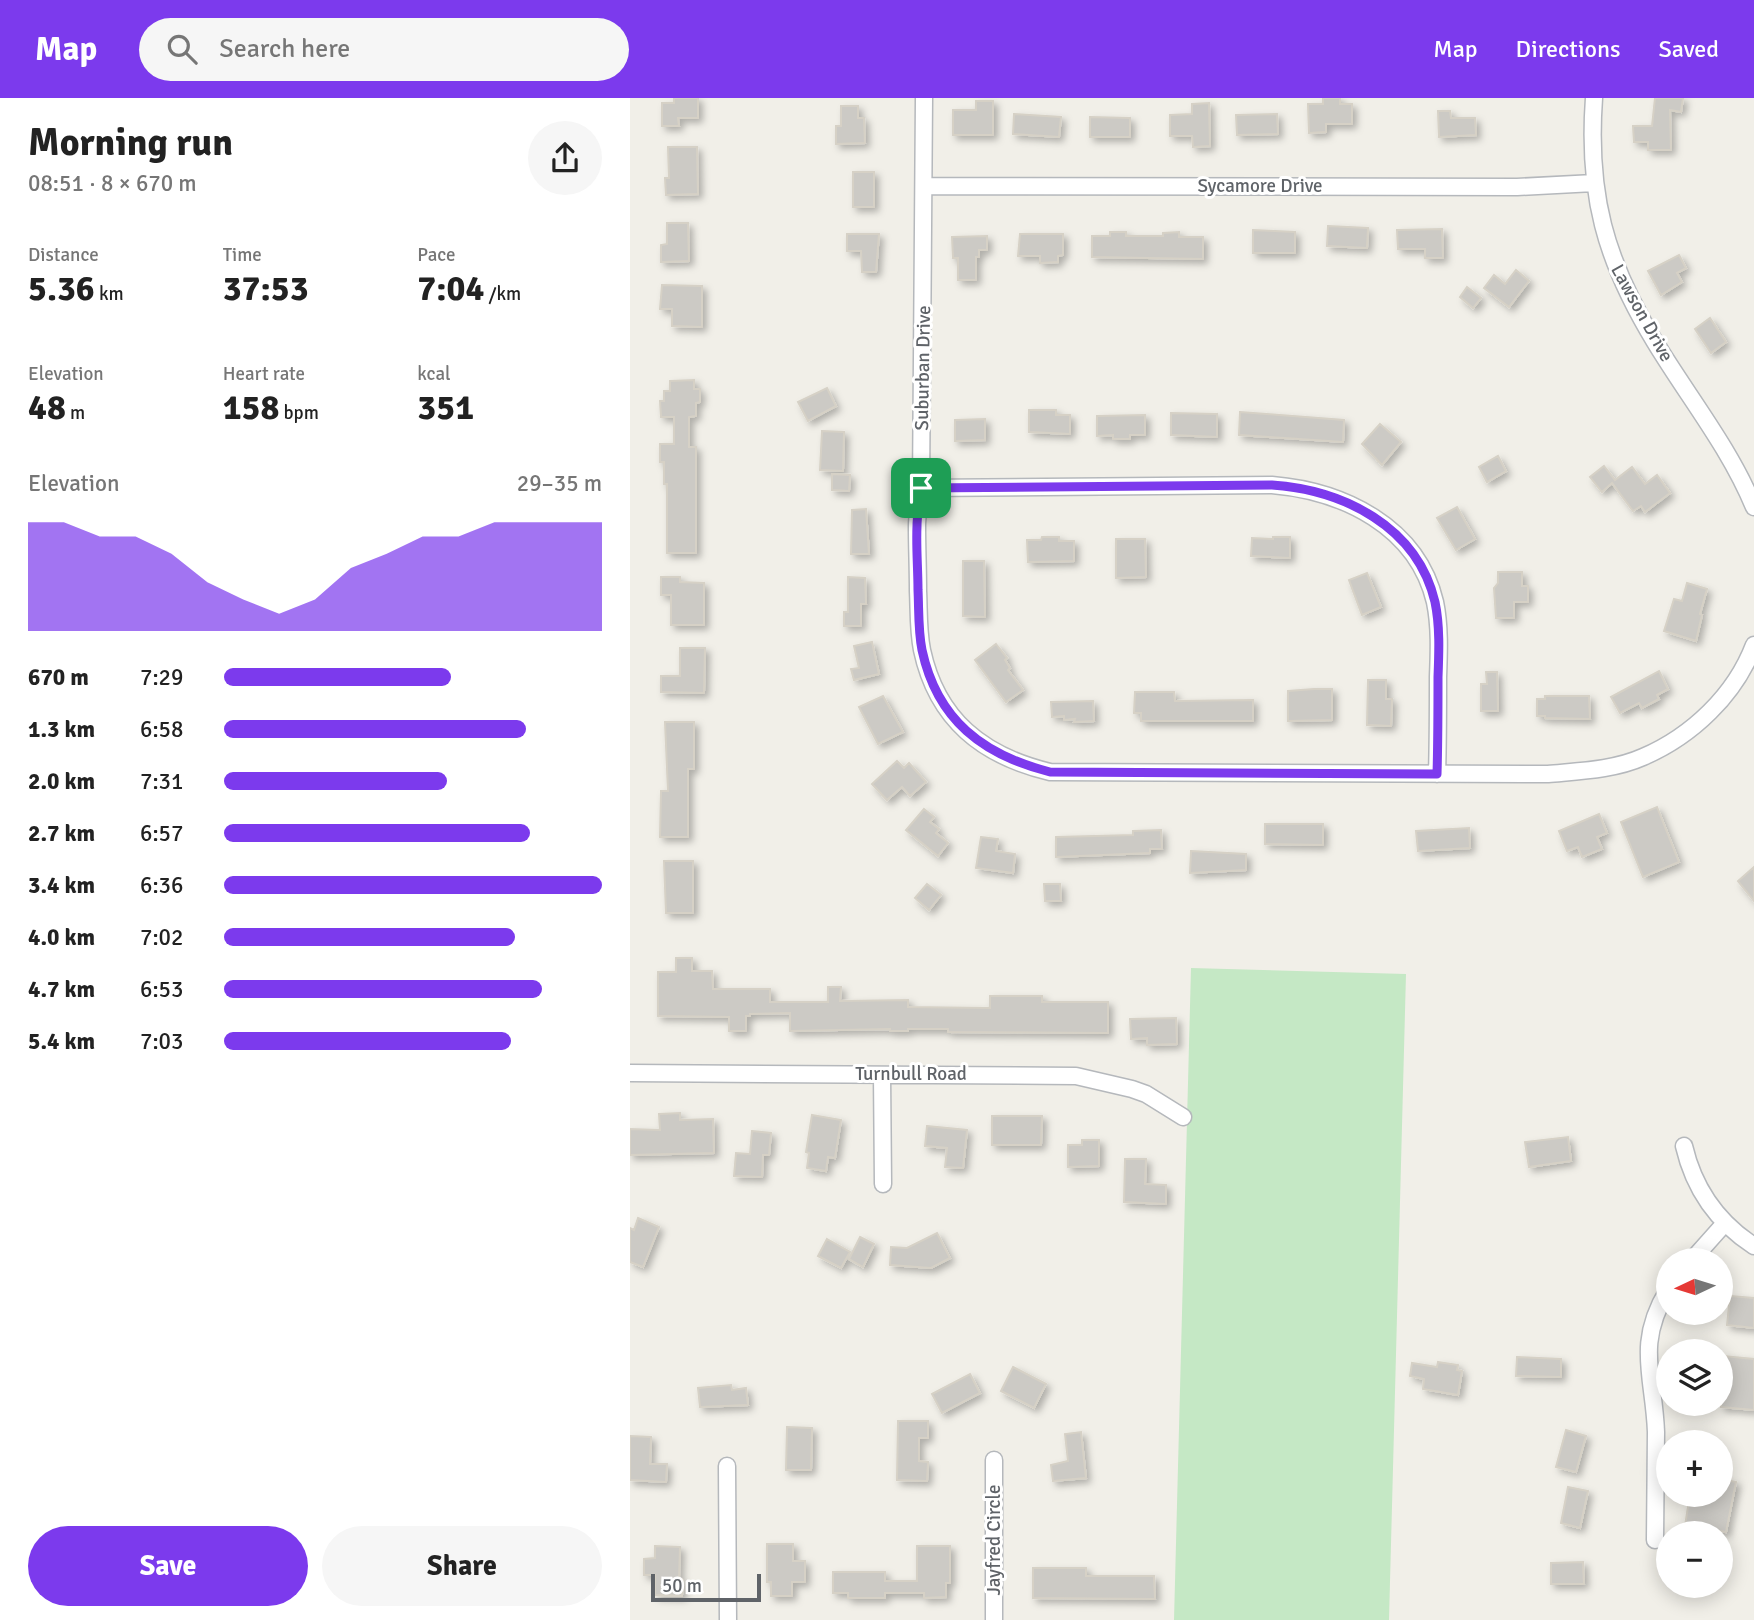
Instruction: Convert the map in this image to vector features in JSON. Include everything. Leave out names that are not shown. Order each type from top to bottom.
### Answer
[{"type":"street","name":"Suburban Drive","points":[[924,98],[921,488],[917,522],[919,628],[927,670],[936,691],[961,727],[1001,756],[1050,772],[1437,774]]},
{"type":"street","name":"Lawson Drive","points":[[1594,98],[1594,183],[1603,230],[1623,284],[1655,342],[1724,446],[1754,507]]},
{"type":"street","name":"Sycamore Drive","points":[[925,186],[1517,187],[1594,183]]},
{"type":"street","points":[[921,488],[1272,485],[1312,491],[1357,507],[1377,518],[1398,536],[1417,559],[1429,581],[1435,602],[1439,637],[1437,774],[1548,774],[1585,771],[1642,758],[1676,739],[1714,708],[1731,689],[1754,645]]},
{"type":"street","name":"Turnbull Road","points":[[630,1073],[1076,1076],[1146,1094],[1184,1117]]},
{"type":"street","points":[[883,1075],[883,1184]]},
{"type":"street","points":[[1684,1146],[1699,1189],[1725,1223],[1754,1246]]},
{"type":"street","points":[[1703,1248],[1725,1223]]},
{"type":"street","points":[[1655,1540],[1656,1429],[1647,1362],[1648,1345],[1656,1315]]},
{"type":"street","name":"Jayfred Circle","points":[[994,1460],[994,1620]]},
{"type":"street","points":[[727,1466],[728,1620]]},
{"type":"green space","points":[[1191,968],[1406,974],[1389,1620],[1174,1620]]},
{"type":"building","points":[[674,98],[698,98],[698,118],[678,118],[679,126],[662,126],[662,103],[674,103]]},
{"type":"building","points":[[1323,98],[1340,98],[1340,104],[1352,104],[1352,124],[1326,124],[1326,132],[1309,133],[1308,104],[1323,104]]},
{"type":"building","points":[[1655,98],[1683,98],[1681,112],[1670,110],[1671,150],[1648,150],[1648,142],[1634,142],[1633,126],[1652,126]]},
{"type":"building","points":[[976,101],[993,101],[993,135],[953,135],[953,110],[976,110]]},
{"type":"building","points":[[1209,103],[1210,146],[1193,147],[1192,136],[1170,136],[1170,115],[1192,114],[1192,104]]},
{"type":"building","points":[[841,106],[858,106],[858,118],[864,118],[865,143],[836,144],[836,126],[841,126]]},
{"type":"building","points":[[1438,111],[1450,111],[1451,118],[1475,118],[1476,135],[1439,137]]},
{"type":"building","points":[[1014,114],[1061,117],[1059,137],[1013,134]]},
{"type":"building","points":[[1277,114],[1278,134],[1237,135],[1236,115]]},
{"type":"building","points":[[1090,117],[1130,118],[1130,137],[1090,137]]},
{"type":"building","points":[[668,147],[697,147],[698,194],[666,195],[665,178],[669,178]]},
{"type":"building","points":[[853,172],[874,172],[874,207],[853,207]]},
{"type":"building","points":[[667,223],[688,223],[689,261],[661,262],[661,245],[667,244]]},
{"type":"building","points":[[1328,226],[1368,228],[1367,248],[1327,246]]},
{"type":"building","points":[[1442,229],[1443,258],[1425,258],[1425,249],[1398,249],[1397,230]]},
{"type":"building","points":[[1253,230],[1295,232],[1295,253],[1253,253]]},
{"type":"building","points":[[1110,232],[1126,232],[1126,236],[1163,236],[1163,233],[1179,232],[1179,237],[1203,237],[1203,259],[1092,257],[1092,236],[1110,236]]},
{"type":"building","points":[[847,234],[879,234],[876,272],[862,272],[861,251],[847,251]]},
{"type":"building","points":[[1020,234],[1063,234],[1063,255],[1058,256],[1058,262],[1040,263],[1040,256],[1018,256]]},
{"type":"building","points":[[987,236],[987,250],[979,250],[979,257],[976,257],[976,280],[958,280],[958,258],[953,258],[952,237]]},
{"type":"building","points":[[1679,255],[1686,268],[1677,273],[1682,282],[1661,295],[1648,271]]},
{"type":"building","points":[[1516,270],[1529,281],[1509,307],[1484,288],[1494,275],[1505,284]]},
{"type":"building","points":[[662,285],[702,286],[702,327],[672,326],[672,309],[660,309]]},
{"type":"building","points":[[1467,287],[1481,298],[1473,308],[1460,297]]},
{"type":"building","points":[[1710,318],[1726,342],[1711,353],[1695,329]]},
{"type":"building","points":[[694,380],[694,389],[700,389],[696,416],[689,417],[689,447],[696,447],[696,553],[667,553],[667,484],[664,484],[664,462],[660,462],[660,444],[674,444],[674,417],[661,417],[660,401],[664,401],[664,391],[670,391],[670,381]]},
{"type":"building","points":[[827,388],[836,406],[808,421],[798,402]]},
{"type":"building","points":[[1029,410],[1056,410],[1056,415],[1070,415],[1070,434],[1029,432]]},
{"type":"building","points":[[1240,412],[1344,420],[1343,442],[1239,435]]},
{"type":"building","points":[[1171,413],[1217,414],[1217,437],[1171,435]]},
{"type":"building","points":[[1145,415],[1145,435],[1130,435],[1130,439],[1113,439],[1113,435],[1097,436],[1097,416]]},
{"type":"building","points":[[985,419],[985,440],[955,441],[955,420]]},
{"type":"building","points":[[1380,424],[1401,442],[1382,465],[1362,444]]},
{"type":"building","points":[[822,431],[844,432],[843,471],[820,470]]},
{"type":"building","points":[[1498,456],[1506,471],[1487,482],[1479,467]]},
{"type":"building","points":[[1604,466],[1615,480],[1632,467],[1645,484],[1657,475],[1670,493],[1645,512],[1641,506],[1633,511],[1612,483],[1602,492],[1590,477]]},
{"type":"building","points":[[832,474],[850,475],[849,491],[832,490]]},
{"type":"building","points":[[1457,507],[1475,539],[1456,550],[1437,518]]},
{"type":"building","points":[[866,509],[869,554],[851,554],[852,510]]},
{"type":"building","points":[[1042,537],[1059,537],[1059,541],[1074,541],[1074,561],[1028,562],[1027,540],[1041,540]]},
{"type":"building","points":[[1290,537],[1290,558],[1251,556],[1252,538]]},
{"type":"building","points":[[1116,539],[1145,539],[1146,577],[1116,578]]},
{"type":"building","points":[[963,561],[984,561],[985,617],[963,616]]},
{"type":"building","points":[[1498,572],[1522,572],[1522,586],[1528,586],[1528,602],[1514,602],[1514,618],[1496,618],[1494,588],[1498,583]]},
{"type":"building","points":[[1367,573],[1381,607],[1362,615],[1349,580]]},
{"type":"building","points":[[661,577],[680,577],[680,582],[704,583],[704,625],[671,625],[671,595],[661,595]]},
{"type":"building","points":[[848,577],[865,578],[866,604],[861,604],[861,626],[844,626],[844,612],[848,612]]},
{"type":"building","points":[[1687,583],[1707,589],[1696,641],[1664,631],[1674,599],[1682,601]]},
{"type":"building","points":[[872,642],[879,674],[854,680],[851,669],[859,668],[854,646]]},
{"type":"building","points":[[996,644],[1007,658],[1005,660],[1010,668],[1008,670],[1023,690],[1006,702],[975,660]]},
{"type":"building","points":[[680,648],[705,648],[704,693],[661,692],[661,676],[680,676]]},
{"type":"building","points":[[1659,671],[1668,689],[1657,695],[1659,699],[1642,708],[1639,703],[1620,713],[1611,697]]},
{"type":"building","points":[[1486,672],[1497,672],[1498,711],[1481,711],[1481,684],[1487,684]]},
{"type":"building","points":[[1368,680],[1386,680],[1386,699],[1392,699],[1391,726],[1367,725]]},
{"type":"building","points":[[1332,689],[1332,720],[1288,721],[1288,691]]},
{"type":"building","points":[[1135,692],[1174,692],[1175,701],[1253,700],[1253,721],[1141,721],[1141,713],[1134,713]]},
{"type":"building","points":[[883,696],[903,732],[878,744],[859,707]]},
{"type":"building","points":[[1545,696],[1589,696],[1590,719],[1537,716],[1537,699],[1545,699]]},
{"type":"building","points":[[1093,701],[1094,721],[1074,722],[1075,719],[1064,720],[1064,716],[1052,717],[1051,702]]},
{"type":"building","points":[[665,722],[694,722],[694,769],[688,769],[688,837],[660,837],[661,791],[668,791]]},
{"type":"building","points":[[897,761],[904,768],[909,763],[926,782],[910,796],[902,787],[887,800],[872,784]]},
{"type":"building","points":[[1657,807],[1679,862],[1643,877],[1621,822]]},
{"type":"building","points":[[924,809],[934,817],[930,822],[939,829],[936,833],[948,843],[938,856],[906,830]]},
{"type":"building","points":[[1599,814],[1607,833],[1597,837],[1602,849],[1582,857],[1578,847],[1567,851],[1559,831]]},
{"type":"building","points":[[1265,824],[1323,824],[1323,845],[1265,844]]},
{"type":"building","points":[[1469,828],[1470,848],[1418,851],[1416,831]]},
{"type":"building","points":[[1161,830],[1162,849],[1150,849],[1150,853],[1056,857],[1056,837],[1133,835],[1133,831]]},
{"type":"building","points":[[981,837],[998,839],[996,851],[1015,854],[1013,873],[976,868]]},
{"type":"building","points":[[1191,851],[1246,854],[1246,870],[1190,873]]},
{"type":"building","points":[[664,861],[693,861],[693,913],[666,913]]},
{"type":"building","points":[[1754,867],[1754,901],[1738,881]]},
{"type":"building","points":[[927,884],[941,895],[929,910],[915,898]]},
{"type":"building","points":[[1044,884],[1060,884],[1061,901],[1045,901]]},
{"type":"building","points":[[676,958],[692,958],[692,971],[712,971],[713,989],[770,989],[770,1002],[828,1002],[828,987],[841,987],[840,1001],[908,1000],[908,1007],[990,1008],[990,996],[1042,996],[1042,1002],[1108,1002],[1108,1033],[948,1032],[948,1029],[790,1031],[790,1013],[750,1014],[746,1016],[746,1031],[729,1031],[729,1017],[658,1016],[658,972],[676,972]]},
{"type":"building","points":[[1176,1018],[1177,1044],[1147,1045],[1147,1038],[1131,1039],[1130,1019]]},
{"type":"building","points":[[680,1113],[680,1120],[713,1119],[714,1153],[630,1155],[630,1129],[660,1130],[659,1114]]},
{"type":"building","points":[[812,1115],[841,1120],[835,1158],[828,1157],[826,1171],[807,1168],[809,1153],[806,1152]]},
{"type":"building","points":[[992,1116],[1042,1116],[1041,1145],[992,1145]]},
{"type":"building","points":[[927,1126],[967,1130],[963,1168],[945,1167],[947,1148],[925,1146]]},
{"type":"building","points":[[752,1131],[771,1133],[769,1155],[763,1155],[762,1177],[734,1176],[736,1153],[750,1154]]},
{"type":"building","points":[[1568,1137],[1571,1161],[1529,1167],[1525,1142]]},
{"type":"building","points":[[1082,1140],[1099,1140],[1099,1166],[1068,1167],[1068,1145],[1082,1145]]},
{"type":"building","points":[[1125,1159],[1146,1159],[1145,1184],[1166,1185],[1166,1204],[1124,1202]]},
{"type":"building","points":[[638,1218],[659,1227],[643,1267],[630,1262],[630,1228],[634,1230]]},
{"type":"building","points":[[937,1233],[950,1258],[931,1268],[890,1265],[891,1247],[907,1248]]},
{"type":"building","points":[[860,1237],[874,1244],[863,1267],[849,1259]]},
{"type":"building","points":[[827,1239],[850,1252],[841,1268],[818,1256]]},
{"type":"building","points":[[1733,1296],[1754,1298],[1754,1328],[1727,1325],[1733,1325]]},
{"type":"building","points":[[1517,1357],[1561,1359],[1561,1377],[1516,1376]]},
{"type":"building","points":[[1733,1357],[1754,1359],[1754,1410],[1733,1408]]},
{"type":"building","points":[[1438,1362],[1458,1365],[1457,1370],[1462,1371],[1458,1395],[1423,1389],[1424,1379],[1410,1376],[1412,1363],[1437,1367]]},
{"type":"building","points":[[1013,1367],[1046,1384],[1034,1408],[1001,1391]]},
{"type":"building","points":[[970,1374],[980,1393],[942,1413],[932,1394]]},
{"type":"building","points":[[731,1385],[732,1390],[746,1388],[748,1405],[700,1407],[698,1388]]},
{"type":"building","points":[[898,1421],[928,1421],[928,1438],[919,1438],[919,1461],[928,1462],[927,1481],[897,1480]]},
{"type":"building","points":[[787,1427],[812,1428],[811,1470],[786,1470]]},
{"type":"building","points":[[1566,1430],[1586,1436],[1576,1472],[1556,1467]]},
{"type":"building","points":[[1081,1432],[1086,1478],[1053,1481],[1051,1465],[1068,1461],[1065,1434]]},
{"type":"building","points":[[630,1436],[651,1437],[650,1464],[667,1464],[666,1482],[630,1480]]},
{"type":"building","points":[[1568,1487],[1588,1491],[1580,1528],[1561,1523]]},
{"type":"building","points":[[1688,1507],[1731,1507],[1728,1521],[1686,1521]]},
{"type":"building","points":[[767,1544],[793,1544],[793,1561],[805,1561],[805,1582],[792,1582],[792,1596],[771,1596],[771,1582],[767,1582]]},
{"type":"building","points":[[655,1546],[680,1547],[679,1579],[683,1580],[682,1596],[655,1595],[655,1575],[644,1575],[644,1559],[655,1558]]},
{"type":"building","points":[[917,1546],[950,1546],[950,1583],[946,1583],[946,1597],[924,1598],[924,1593],[885,1593],[885,1598],[848,1598],[848,1593],[833,1593],[833,1572],[885,1572],[885,1581],[917,1581]]},
{"type":"building","points":[[1583,1562],[1584,1584],[1551,1584],[1551,1563]]},
{"type":"building","points":[[1033,1568],[1086,1568],[1086,1576],[1154,1576],[1155,1599],[1033,1598]]},
{"type":"route","points":[[1291,486],[1357,507],[1377,518],[1398,536],[1417,559],[1429,581],[1435,602],[1439,637],[1437,774],[1050,772],[1001,756],[961,727],[947,710],[927,670],[919,628],[917,522],[921,488],[1291,486]]}]
